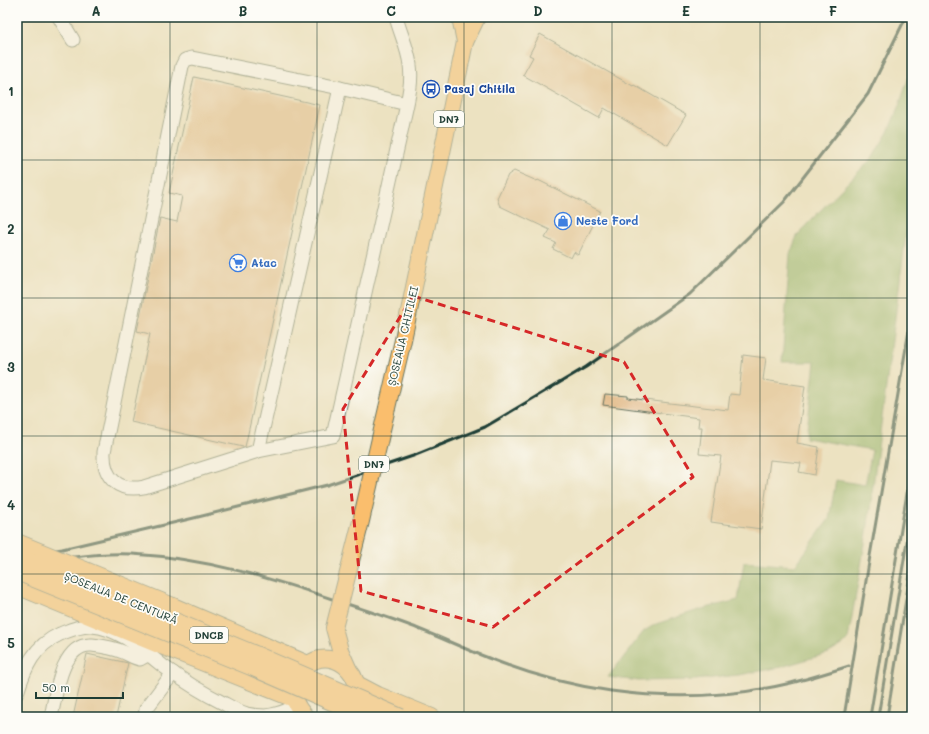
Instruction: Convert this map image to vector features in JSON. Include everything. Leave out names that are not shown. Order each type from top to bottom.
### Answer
[{"type":"main road","name":"ȘOSEAUA CHITILEI","points":[[460,17],[465,42]]},
{"type":"main road","name":"ȘOSEAUA CHITILEI","points":[[312,662],[325,648],[334,628],[361,521],[403,340],[465,42],[477,17]]},
{"type":"main road","points":[[17,542],[312,662],[330,659],[337,661],[348,668]]},
{"type":"main road","name":"ȘOSEAUA DE CENTURĂ","points":[[17,556],[255,654],[401,717]]},
{"type":"main road","name":"ȘOSEAUA DE CENTURĂ","points":[[17,572],[366,717]]},
{"type":"main road","points":[[17,586],[154,650],[300,710]]},
{"type":"main road","name":"ȘOSEAUA CHITILEI","points":[[334,628],[340,650],[348,668]]},
{"type":"main road","name":"DN7","points":[[300,710],[293,691],[297,676],[312,662]]},
{"type":"main road","name":"DN7","points":[[348,668],[357,684]]},
{"type":"main road","points":[[345,717],[352,710],[357,700],[357,684]]},
{"type":"main road","points":[[357,684],[378,695],[432,717]]},
{"type":"street","points":[[59,17],[73,40]]},
{"type":"street","points":[[396,17],[410,65],[411,77],[407,104],[333,436],[258,450],[144,487],[133,489],[122,487],[113,481],[106,472],[103,462],[104,452],[182,66],[185,60],[192,58],[340,88],[407,104]]},
{"type":"street","points":[[258,450],[340,88]]},
{"type":"street","points":[[17,693],[27,666],[37,650],[46,642],[70,630],[92,626],[119,634],[154,650],[173,673],[208,695],[236,710],[247,714],[266,716],[300,710]]},
{"type":"street","points":[[51,717],[62,670],[68,659],[83,646],[93,645],[122,651],[134,658],[140,659],[154,650]]},
{"type":"street","points":[[145,717],[146,709],[173,673]]},
{"type":"highlighted area","points":[[413,296],[624,362],[693,477],[493,627],[361,591],[343,409]]},
{"type":"green space","points":[[912,67],[912,189],[867,532],[848,639],[844,644],[829,653],[781,667],[739,675],[695,680],[638,681],[608,677],[644,631],[656,624],[702,609],[738,600],[744,562],[795,566],[829,519],[836,480],[865,485],[872,450],[806,438],[815,362],[782,362],[790,254],[797,236],[808,223],[873,157],[888,132],[899,106]]},
{"type":"building","points":[[540,34],[686,115],[668,145],[604,108],[599,118],[523,75],[533,57],[529,55]]},
{"type":"building","points":[[194,77],[320,105],[245,447],[131,422],[150,334],[137,331],[160,218],[177,222],[182,196],[169,193]]},
{"type":"building","name":"Neste Ford","points":[[514,171],[537,181],[538,180],[600,211],[578,255],[574,252],[571,258],[553,249],[556,243],[545,238],[550,230],[500,206],[497,198],[508,175]]},
{"type":"building","points":[[743,355],[766,358],[763,380],[805,386],[797,443],[819,447],[815,475],[799,472],[801,463],[770,460],[761,529],[711,522],[721,456],[699,454],[702,427],[698,427],[699,418],[603,405],[605,394],[728,410],[730,394],[739,395]]},
{"type":"building","points":[[87,654],[128,663],[116,717],[73,717]]},
{"type":"railway","points":[[17,557],[62,549],[327,485],[413,456],[485,427],[586,367],[690,294],[784,202],[868,94],[906,17]]},
{"type":"railway","points":[[844,717],[912,313]]},
{"type":"railway","points":[[870,717],[912,463]]},
{"type":"railway","points":[[878,717],[912,511]]},
{"type":"railway","points":[[17,567],[74,557],[103,554],[132,554],[159,556],[237,570],[384,616],[520,669],[596,689],[633,694],[679,696],[724,694],[769,688],[849,666]]},
{"type":"railway","points":[[887,717],[912,562]]},
{"type":"place","name":"Pasaj Chitila","points":[[431,89]]},
{"type":"place","name":"Neste Ford","points":[[563,221]]},
{"type":"place","name":"Atac","points":[[238,263]]}]
